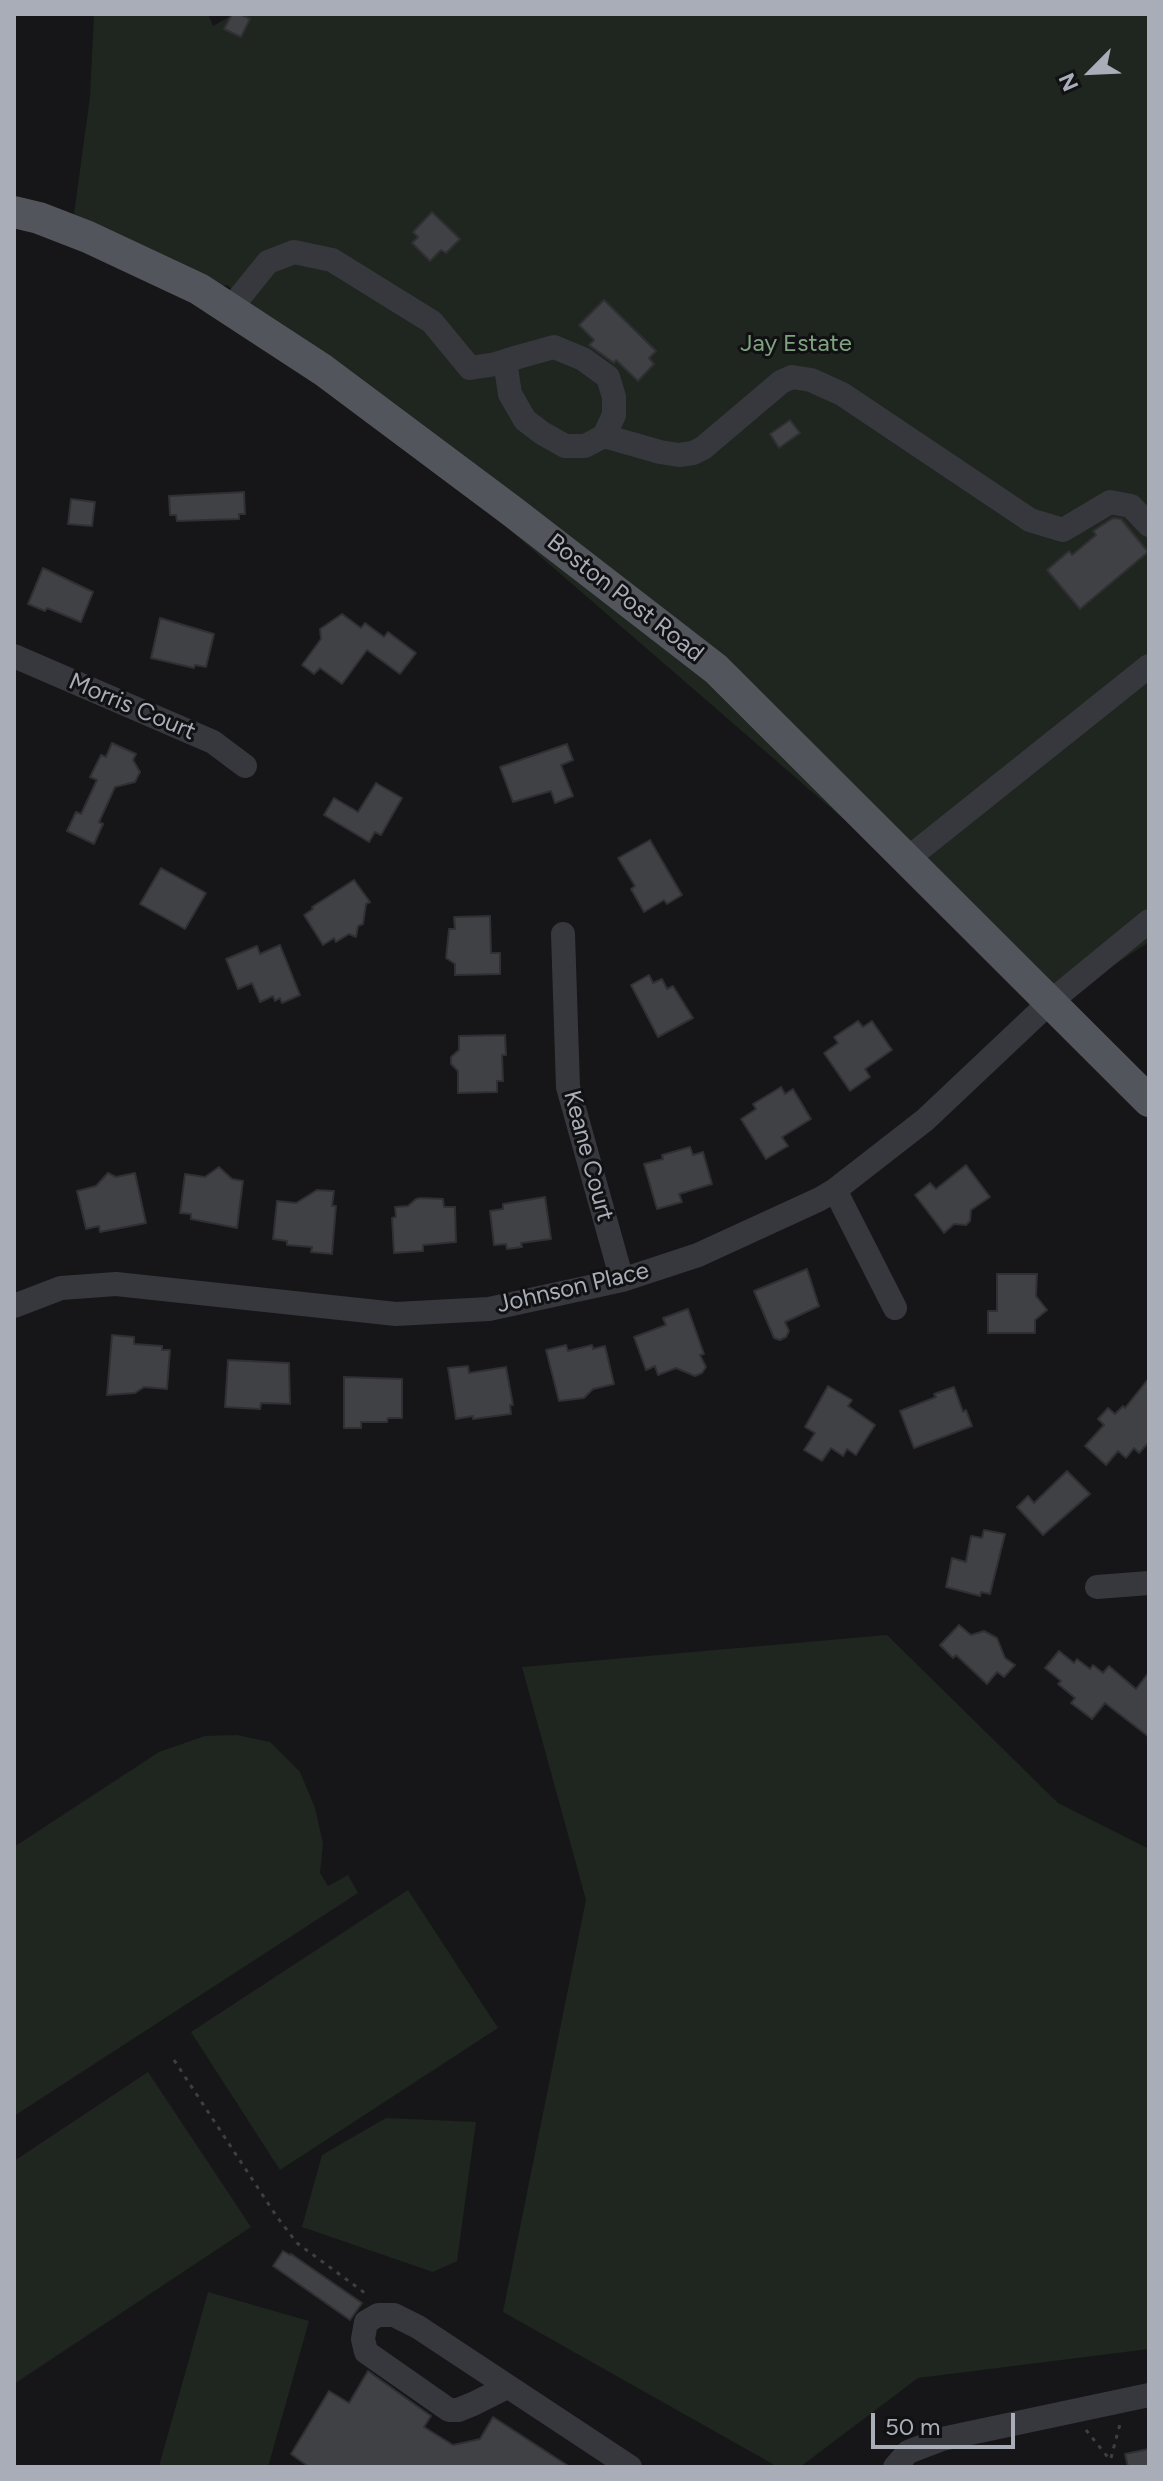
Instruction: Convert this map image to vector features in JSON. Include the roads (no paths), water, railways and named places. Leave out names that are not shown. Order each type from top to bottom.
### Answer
[{"type":"main road","name":"Boston Post Road","points":[[14,212],[88,237],[199,289],[230,309],[323,370],[716,669],[1149,1101]]},
{"type":"street","points":[[230,309],[268,262],[294,252],[332,260],[432,322],[470,368],[554,347],[583,359],[608,377],[614,397],[614,415],[604,436],[585,446],[565,446],[542,433],[525,420],[510,394],[505,361]]},
{"type":"street","points":[[604,436],[660,452],[679,455],[693,453],[722,433],[781,382],[792,377],[811,380],[842,394],[1030,520],[1063,530],[1110,502],[1131,506],[1149,525]]},
{"type":"street","name":"Morris Court","points":[[14,656],[213,742],[245,766]]},
{"type":"street","points":[[906,860],[1149,666]]},
{"type":"street","name":"Johnson Place","points":[[14,1306],[61,1288],[116,1284],[396,1314],[489,1309],[622,1280],[698,1255],[835,1190],[925,1120],[1050,1002],[1149,921]]},
{"type":"street","name":"Keane Court","points":[[563,934],[568,1087],[622,1280]]},
{"type":"street","points":[[835,1190],[895,1308]]},
{"type":"street","points":[[1097,1587],[1149,1583]]},
{"type":"street","points":[[507,2387],[458,2410],[449,2410],[366,2352],[363,2339],[366,2322],[378,2315],[394,2315],[418,2327],[630,2467]]},
{"type":"street","points":[[895,2467],[908,2452],[942,2439],[1149,2395]]},
{"type":"park label","name":"Jay Estate","points":[[796,344]]}]
